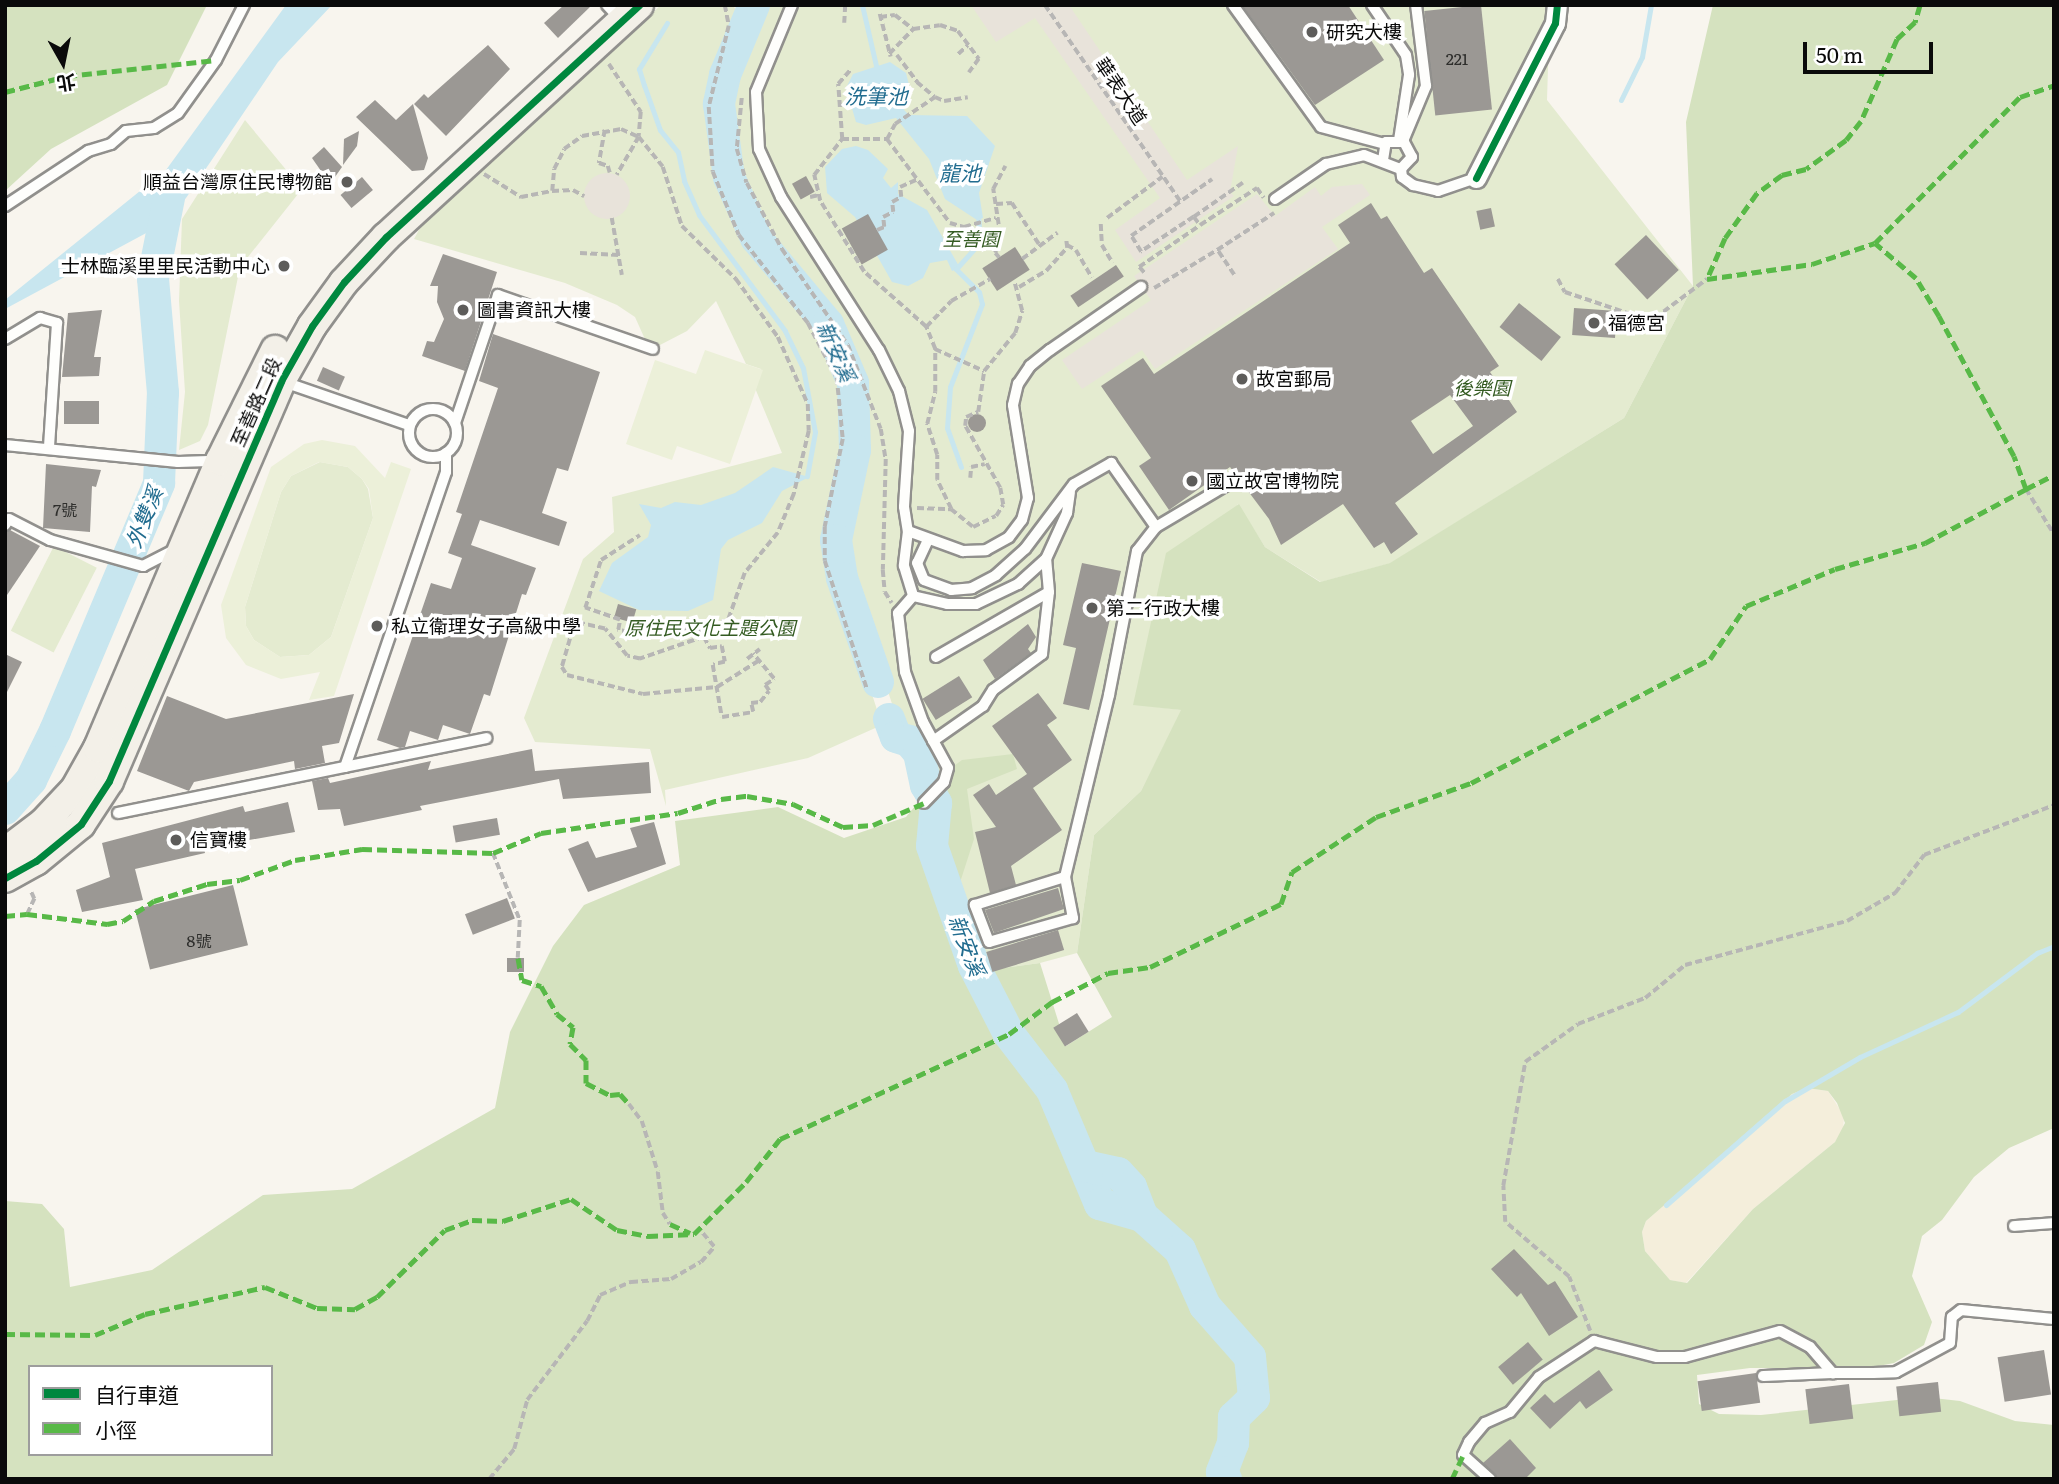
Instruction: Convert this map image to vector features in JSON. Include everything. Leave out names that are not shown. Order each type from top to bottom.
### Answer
[{"type":"street","points":[[1476,178],[1555,23],[1557,5]]},
{"type":"street","name":"至善路二段","points":[[17,883],[36,861],[80,824],[109,781],[204,553],[231,465],[308,298],[340,260],[618,9]]},
{"type":"street","name":"至善路二段","points":[[5,852],[43,823],[75,789],[204,553]]},
{"type":"lane","points":[[5,206],[88,151],[111,144],[125,131],[154,128],[178,113],[216,60],[244,5]]},
{"type":"lane","points":[[792,5],[756,92],[759,149],[781,197],[878,350],[899,391],[909,431],[904,507],[908,531],[904,566],[913,596]]},
{"type":"lane","points":[[1233,5],[1321,127],[1385,144],[1401,140]]},
{"type":"lane","points":[[1372,5],[1406,55],[1409,75],[1401,140]]},
{"type":"lane","points":[[1401,140],[1426,86],[1416,5]]},
{"type":"lane","points":[[1401,140],[1410,147],[1412,158],[1401,169]]},
{"type":"lane","points":[[1385,144],[1385,166],[1401,169]]},
{"type":"lane","points":[[1275,199],[1326,164],[1364,155],[1383,160]]},
{"type":"lane","points":[[1401,169],[1402,177],[1413,186],[1438,191],[1476,178]]},
{"type":"lane","points":[[908,531],[927,542],[963,551],[986,550],[1009,537],[1022,520],[1028,498],[1013,405],[1018,384],[1030,366],[1050,350],[1141,287]]},
{"type":"lane","points":[[345,766],[446,472],[446,453],[456,439],[455,423],[498,295],[653,349]]},
{"type":"lane","points":[[5,339],[40,318],[57,323],[49,448]]},
{"type":"lane","points":[[272,377],[409,425]]},
{"type":"lane","points":[[409,425],[429,409],[444,412],[455,423]]},
{"type":"lane","points":[[409,425],[409,438],[418,451],[432,456],[446,453]]},
{"type":"lane","points":[[5,445],[231,465]]},
{"type":"lane","points":[[927,542],[917,563],[924,580],[951,590],[972,588],[996,575],[1026,549],[1048,514],[1082,477],[1111,463],[1156,527]]},
{"type":"lane","points":[[1065,877],[975,905],[989,943],[1073,918],[1065,877],[1109,695],[1136,551],[1156,527],[1230,483]]},
{"type":"lane","points":[[913,596],[947,604],[976,604],[1018,584],[1046,559],[1067,513],[1070,492]]},
{"type":"lane","points":[[5,525],[9,519],[50,540],[135,565],[143,566],[168,549],[204,553]]},
{"type":"lane","points":[[933,741],[983,706],[993,690],[1042,654],[1049,592],[1046,559]]},
{"type":"lane","points":[[936,657],[1049,592]]},
{"type":"lane","points":[[913,596],[901,607],[905,672],[933,741],[948,768],[936,790],[924,803]]},
{"type":"lane","points":[[118,813],[486,738]]},
{"type":"lane","points":[[2014,1226],[2054,1223]]},
{"type":"lane","points":[[1763,1376],[1896,1372],[1950,1343],[1952,1317],[1961,1310],[2054,1319]]},
{"type":"lane","points":[[1490,1479],[1463,1455],[1469,1442],[1485,1423],[1510,1412],[1539,1377],[1594,1341],[1657,1357],[1685,1357],[1780,1331],[1810,1347],[1833,1373]]},
{"type":"path","points":[[725,5],[729,26],[709,107],[713,172],[739,235],[808,323],[837,378],[843,439],[825,527],[825,561],[867,689]]},
{"type":"path","points":[[844,23],[845,5]]},
{"type":"path","points":[[914,29],[895,15],[880,15],[890,55],[914,29],[940,24],[958,31],[979,59],[969,73]]},
{"type":"path","points":[[958,54],[968,45]]},
{"type":"path","points":[[897,55],[916,82],[935,97],[944,101],[968,97]]},
{"type":"path","points":[[605,59],[641,112],[639,137],[617,175]]},
{"type":"path","points":[[851,69],[838,84],[842,139],[814,175],[819,195],[864,272],[926,327],[935,349],[935,391],[927,424],[937,455],[937,480],[951,509],[973,527],[996,516],[1003,505],[1000,488],[965,426],[966,418],[978,412],[984,370],[1015,333],[1022,311],[1018,287],[1014,281]]},
{"type":"path","points":[[745,85],[737,149],[747,183],[782,249],[848,345],[881,429],[886,459],[885,592],[893,604],[901,607]]},
{"type":"path","points":[[887,139],[895,124],[935,97]]},
{"type":"path","points":[[552,191],[554,169],[564,149],[582,136],[621,129],[639,137],[655,152],[663,167],[682,226],[736,279],[778,337],[797,374],[808,404],[809,431],[794,495],[778,533],[745,573],[735,595],[729,621],[682,631],[667,623],[639,635],[618,630],[620,621],[585,608],[601,559],[640,535]]},
{"type":"path","points":[[605,130],[598,156],[610,173]]},
{"type":"path","points":[[842,139],[887,139]]},
{"type":"path","points":[[887,139],[950,223],[964,227],[996,218]]},
{"type":"path","points":[[999,258],[995,253],[1000,234],[993,189],[1005,166]]},
{"type":"path","points":[[482,173],[521,197],[573,190],[584,196]]},
{"type":"path","points":[[1107,218],[1163,177]]},
{"type":"path","points":[[877,230],[884,227],[883,217],[893,212],[892,202],[901,197],[900,187],[918,179]]},
{"type":"path","points":[[1212,179],[1131,236],[1141,252],[1243,183]]},
{"type":"path","points":[[1257,188],[1274,213],[1156,290],[1139,267],[1200,225],[1257,188]]},
{"type":"path","points":[[810,197],[819,195]]},
{"type":"path","points":[[996,204],[1012,203],[1039,244]]},
{"type":"path","points":[[1195,217],[1200,225]]},
{"type":"path","points":[[612,218],[622,275]]},
{"type":"path","points":[[1101,224],[1102,246],[1114,263]]},
{"type":"path","points":[[1022,259],[1057,233]]},
{"type":"path","points":[[1018,287],[1046,271],[1066,242],[1076,250],[1092,278]]},
{"type":"path","points":[[1217,250],[1234,275]]},
{"type":"path","points":[[580,253],[619,255]]},
{"type":"path","points":[[926,327],[951,301],[970,293],[989,279]]},
{"type":"path","points":[[1558,279],[1565,292],[1642,318],[1655,318],[1707,279]]},
{"type":"path","points":[[935,349],[984,370]]},
{"type":"path","points":[[970,478],[971,467],[985,464]]},
{"type":"path","points":[[2026,489],[2054,534]]},
{"type":"path","points":[[910,508],[951,509]]},
{"type":"path","points":[[704,637],[640,659],[627,656],[605,629],[583,624],[573,629],[562,667],[567,675],[643,694],[717,687],[758,661]]},
{"type":"path","points":[[696,628],[710,648],[722,646],[725,663],[713,665],[722,717],[753,712],[751,703],[760,702],[769,691],[765,685],[774,679],[753,654]]},
{"type":"path","points":[[747,659],[760,649]]},
{"type":"path","points":[[1594,1341],[1569,1277],[1505,1222],[1503,1185],[1525,1062],[1578,1024],[1645,998],[1685,965],[1847,921],[1895,893],[1924,855],[2054,805]]},
{"type":"path","points":[[493,853],[520,920],[518,958]]},
{"type":"path","points":[[17,883],[34,899],[27,914]]},
{"type":"path","points":[[629,1104],[642,1121],[658,1172],[663,1213],[670,1224]]},
{"type":"path","points":[[489,1479],[514,1449],[527,1400],[587,1321],[600,1295],[631,1282],[671,1279],[701,1262],[714,1247],[699,1229]]},
{"type":"shaded area","points":[[971,5],[1069,5],[1187,180],[1238,146],[1230,192],[1234,196],[1136,262],[1115,230],[1160,198],[1035,18],[996,42]]},
{"type":"shaded area","points":[[607,173],[623,180],[630,196],[623,212],[607,219],[591,212],[584,196],[591,180]]},
{"type":"shaded area","points":[[1362,184],[1370,195],[1322,227],[1338,249],[1155,369],[1142,350],[1082,389],[1062,360],[1151,300],[1134,276],[1257,194],[1275,216],[1315,187],[1321,196],[1332,187]]},
{"type":"shaded area","points":[[1806,1088],[1828,1091],[1844,1116],[1843,1131],[1835,1142],[1753,1209],[1686,1283],[1670,1280],[1645,1251],[1642,1232],[1646,1221],[1792,1094]]},
{"type":"green space","points":[[5,5],[207,5],[167,85],[51,149],[5,191]]},
{"type":"green space","name":"原住民文化主題公園","points":[[661,5],[733,5],[737,12],[714,93],[710,150],[728,209],[816,327],[844,384],[849,428],[828,532],[833,575],[882,725],[808,758],[665,790],[666,806],[650,749],[535,742],[524,718],[583,559],[614,532],[612,497],[782,453],[755,388],[761,369],[746,364],[716,301],[687,331],[660,345],[648,346],[635,317],[617,305],[565,283],[414,239],[421,226]]},
{"type":"green space","name":"國立故宮博物院","points":[[764,5],[1550,5],[1547,100],[1693,286],[1624,418],[1391,563],[1321,582],[1265,547],[1238,504],[1134,704],[1182,710],[1141,791],[1094,835],[1077,953],[1040,963],[980,971],[956,895],[936,777],[920,736],[899,725],[853,585],[847,542],[864,458],[864,392],[736,173],[728,106]]},
{"type":"green space","points":[[1713,5],[2054,5],[2054,1128],[2009,1148],[1974,1177],[1942,1220],[1922,1236],[1912,1276],[1932,1322],[1924,1345],[1894,1363],[1868,1368],[1750,1368],[1697,1375],[1699,1404],[1719,1414],[1761,1415],[1924,1397],[1960,1401],[2015,1421],[2054,1425],[2054,1479],[5,1479],[5,1201],[42,1204],[64,1229],[70,1287],[152,1270],[263,1195],[352,1189],[495,1108],[510,1032],[553,946],[584,905],[680,865],[675,821],[778,807],[844,838],[906,817],[939,777],[962,760],[1013,754],[1017,769],[967,789],[974,839],[956,895],[981,971],[1040,963],[1066,1046],[1112,1017],[1077,953],[1094,835],[1141,791],[1181,710],[1133,705],[1166,553],[1239,504],[1265,547],[1320,582],[1390,563],[1624,418],[1693,286],[1686,122]],"holes":[[[1807,1088],[1828,1091],[1837,1103],[1845,1123],[1835,1142],[1753,1209],[1687,1283],[1670,1280],[1645,1251],[1642,1232],[1646,1221],[1792,1094]]]},
{"type":"green space","points":[[245,120],[302,189],[240,267],[208,425],[200,441],[179,450],[185,392],[179,301],[182,219]]},
{"type":"green space","points":[[705,350],[763,370],[730,464],[677,446],[672,460],[626,444],[655,360],[696,374]]},
{"type":"green space","points":[[322,440],[355,446],[385,478],[391,462],[411,469],[334,696],[309,700],[320,672],[281,679],[246,665],[226,638],[221,605],[271,467],[304,444]],"holes":[[[319,462],[348,467],[369,489],[373,518],[331,637],[309,655],[280,657],[254,640],[246,626],[245,607],[281,492],[291,476]]]},
{"type":"green space","points":[[320,462],[348,467],[362,479],[368,489],[373,518],[331,637],[309,655],[280,657],[254,640],[246,626],[245,607],[281,492],[291,476]]},
{"type":"green space","points":[[54,546],[97,568],[54,652],[11,631]]},
{"type":"water","points":[[286,5],[332,5],[278,62],[186,198],[163,224],[5,309],[5,300],[166,170]]},
{"type":"water","points":[[740,5],[770,5],[752,32],[744,32],[739,29]]},
{"type":"water","name":"龍池","points":[[890,62],[906,73],[909,85],[904,110],[909,115],[967,116],[995,146],[979,193],[983,218],[977,220],[945,199],[929,159],[896,118],[866,125],[856,122],[846,88],[853,74]]},
{"type":"water","points":[[856,146],[868,150],[888,169],[883,178],[891,188],[898,182],[898,194],[927,210],[960,268],[952,271],[947,260],[930,263],[923,278],[908,286],[892,282],[855,217],[827,193],[825,167],[842,149]]},
{"type":"water","points":[[773,467],[809,477],[782,491],[762,523],[728,540],[721,549],[713,600],[688,611],[639,610],[599,591],[612,563],[648,537],[651,525],[639,504],[661,508],[675,502],[701,505],[735,493]]},
{"type":"building","points":[[564,5],[592,5],[558,38],[544,23]]},
{"type":"building","name":"研究大樓","points":[[1242,5],[1348,5],[1384,60],[1315,105]]},
{"type":"building","points":[[1481,5],[1492,109],[1435,115],[1424,11]]},
{"type":"building","points":[[488,45],[510,69],[446,136],[414,104],[424,94],[428,98]]},
{"type":"building","points":[[375,100],[396,120],[413,104],[428,158],[424,170],[412,171],[356,117]]},
{"type":"building","points":[[359,131],[357,146],[343,165],[344,139]]},
{"type":"building","points":[[324,147],[342,167],[330,184],[312,158]]},
{"type":"building","points":[[806,176],[815,192],[801,200],[792,184]]},
{"type":"building","points":[[362,177],[373,190],[351,208],[341,195]]},
{"type":"building","points":[[1371,203],[1381,219],[1387,216],[1424,273],[1432,268],[1499,366],[1490,372],[1517,412],[1395,503],[1418,534],[1391,554],[1384,542],[1374,548],[1343,504],[1281,545],[1269,519],[1230,467],[1169,510],[1139,466],[1151,458],[1101,386],[1143,358],[1154,374],[1350,243],[1338,225]],"holes":[[[1450,395],[1473,426],[1433,454],[1411,421]]]},
{"type":"building","points":[[1491,208],[1495,227],[1480,230],[1476,211]]},
{"type":"building","points":[[868,214],[888,250],[862,264],[842,229]]},
{"type":"building","points":[[1646,235],[1679,270],[1647,299],[1615,264]]},
{"type":"building","points":[[1015,247],[1030,270],[997,291],[982,268]]},
{"type":"building","name":"圖書資訊大樓","points":[[443,254],[497,272],[465,371],[422,356],[427,341],[434,342],[444,319],[437,302],[438,286],[430,286]]},
{"type":"building","points":[[1116,265],[1124,277],[1078,307],[1070,296]]},
{"type":"building","points":[[1519,303],[1561,337],[1541,361],[1499,327]]},
{"type":"building","name":"福德宮","points":[[1574,308],[1617,311],[1615,338],[1572,335]]},
{"type":"building","points":[[102,310],[94,357],[101,357],[99,376],[62,377],[68,313]]},
{"type":"building","points":[[493,334],[600,372],[568,471],[557,468],[542,513],[567,522],[559,546],[480,520],[471,545],[536,568],[526,595],[522,594],[490,696],[484,694],[470,734],[443,725],[438,740],[410,731],[405,747],[400,748],[377,740],[431,583],[451,589],[462,558],[448,553],[462,514],[456,512],[498,388],[479,381]]},
{"type":"building","points":[[323,367],[345,377],[339,390],[317,381]]},
{"type":"building","points":[[64,401],[99,401],[99,424],[64,424]]},
{"type":"building","points":[[977,414],[983,417],[986,423],[983,429],[977,432],[971,429],[968,423],[971,417]]},
{"type":"building","points":[[46,464],[101,470],[96,487],[92,486],[90,532],[43,528]]},
{"type":"building","points":[[10,530],[40,546],[5,598],[5,532]]},
{"type":"building","name":"第二行政大樓","points":[[1082,563],[1121,571],[1089,710],[1063,704],[1076,648],[1063,645]]},
{"type":"building","points":[[618,604],[636,609],[632,623],[614,617]]},
{"type":"building","points":[[1028,624],[1036,637],[1028,649],[1031,653],[995,679],[983,660]]},
{"type":"building","points":[[5,654],[22,662],[5,696]]},
{"type":"building","points":[[959,676],[972,697],[936,720],[923,699]]},
{"type":"building","points":[[1038,693],[1057,718],[1047,725],[1072,760],[1033,788],[1062,830],[1011,866],[1016,885],[990,893],[975,832],[996,827],[973,795],[989,784],[996,795],[1027,774],[992,726]]},
{"type":"building","points":[[354,694],[339,743],[322,746],[325,763],[295,769],[294,761],[194,782],[189,791],[137,771],[167,696],[226,719]]},
{"type":"building","points":[[532,749],[535,771],[649,762],[651,793],[563,799],[559,779],[420,806],[422,810],[344,826],[340,809],[318,810],[312,781],[328,778],[330,783],[431,761],[428,770]]},
{"type":"building","name":"信寶樓","points":[[288,802],[295,832],[204,848],[205,853],[135,869],[143,900],[82,912],[76,890],[110,877],[102,843],[243,806],[245,812]]},
{"type":"building","points":[[497,818],[500,835],[456,843],[453,826]]},
{"type":"building","points":[[654,822],[666,864],[588,892],[568,849],[588,841],[596,858],[637,847],[630,828]]},
{"type":"building","points":[[233,885],[248,945],[150,970],[135,909]]},
{"type":"building","points":[[1058,888],[1064,909],[994,933],[985,910]]},
{"type":"building","points":[[507,898],[515,919],[473,935],[465,914]]},
{"type":"building","points":[[1058,930],[1064,950],[992,972],[986,952]]},
{"type":"building","points":[[507,958],[524,958],[524,972],[507,972]]},
{"type":"building","points":[[1077,1013],[1089,1032],[1065,1046],[1053,1028]]},
{"type":"building","points":[[1514,1249],[1548,1285],[1555,1281],[1578,1317],[1549,1336],[1521,1293],[1517,1297],[1491,1269]]},
{"type":"building","points":[[1528,1342],[1543,1360],[1513,1385],[1498,1367]]},
{"type":"building","points":[[2044,1350],[2051,1394],[2005,1402],[1998,1357]]},
{"type":"building","points":[[1599,1370],[1613,1390],[1586,1409],[1580,1401],[1550,1429],[1530,1408],[1545,1394],[1554,1403]]},
{"type":"building","points":[[1756,1373],[1760,1403],[1702,1411],[1698,1381]]},
{"type":"building","points":[[1938,1382],[1941,1412],[1899,1416],[1896,1386]]},
{"type":"building","points":[[1849,1384],[1853,1419],[1810,1424],[1805,1389]]},
{"type":"building","points":[[1510,1439],[1536,1468],[1525,1479],[1497,1479],[1483,1463]]},
{"type":"waterway","name":"新安溪","points":[[754,5],[725,75],[719,104],[729,177],[756,238],[828,324],[853,383],[855,450],[836,540],[842,578],[878,682]]},
{"type":"waterway","points":[[862,5],[877,70]]},
{"type":"waterway","points":[[1621,100],[1642,57],[1651,5]]},
{"type":"waterway","points":[[667,23],[639,69],[660,130],[678,152],[684,181],[699,215],[785,331],[803,368],[815,432],[807,476]]},
{"type":"waterway","name":"外雙溪","points":[[5,809],[31,780],[55,731],[159,483],[163,393],[153,278],[169,198]]},
{"type":"waterway","points":[[961,467],[947,428],[950,387],[982,304],[979,292],[956,269],[980,242],[978,215]]},
{"type":"waterway","name":"新安溪","points":[[889,719],[896,737],[909,741],[919,753],[926,785],[936,803],[932,846],[974,966],[1009,1034],[1052,1090],[1100,1204],[1142,1216],[1180,1250],[1205,1306],[1250,1357],[1254,1398],[1234,1417],[1233,1443],[1222,1472],[1226,1479]]},
{"type":"waterway","points":[[1666,1205],[1785,1101],[1860,1057],[1958,1012],[2037,953],[2054,946]]},
{"type":"waterway","name":"新安溪","points":[[1085,1166],[1118,1173],[1131,1187],[1142,1216]]},
{"type":"marked path","points":[[1920,5],[1915,22],[1897,39],[1861,121],[1846,140],[1806,169],[1782,175],[1757,193],[1725,238],[1707,279],[1812,264],[1875,243],[2020,97],[2054,85]]},
{"type":"marked path","points":[[5,92],[67,76],[216,60]]},
{"type":"marked path","points":[[5,1334],[95,1335],[145,1314],[265,1287],[317,1308],[355,1309],[377,1297],[445,1230],[472,1220],[503,1221],[571,1199],[617,1230],[648,1236],[694,1234],[746,1182],[780,1139],[1009,1034],[1052,1002],[1108,973],[1150,967],[1281,904],[1292,872],[1376,817],[1471,783],[1710,659],[1746,606],[1835,569],[1925,543],[2026,489],[2014,456],[1916,278],[1875,243]]},
{"type":"marked path","points":[[2026,489],[2054,475]]},
{"type":"marked path","points":[[5,916],[27,914],[107,924],[123,921],[154,901],[207,884],[240,880],[295,860],[362,849],[493,853],[541,833],[678,813],[721,799],[747,796],[793,804],[843,827],[873,825],[924,803]]},
{"type":"marked path","points":[[518,958],[522,980],[541,986],[557,1014],[573,1027],[570,1044],[586,1060],[586,1083],[610,1095],[620,1094],[629,1104]]},
{"type":"marked path","points":[[670,1224],[690,1233]]},
{"type":"marked path","points":[[1452,1479],[1463,1455]]},
{"type":"cycle path","points":[[5,878],[36,861],[81,824],[109,781],[281,381],[312,326],[344,282],[386,237],[639,5]]},
{"type":"cycle path","points":[[1476,178],[1555,23],[1557,5]]},
{"type":"place","name":"研究大樓","points":[[1312,32]]},
{"type":"place","name":"順益台灣原住民博物館","points":[[347,182]]},
{"type":"place","name":"士林臨溪里里民活動中心","points":[[284,266]]},
{"type":"place","name":"圖書資訊大樓","points":[[463,310]]},
{"type":"place","name":"福德宮","points":[[1594,323]]},
{"type":"place","name":"故宮郵局","points":[[1242,379]]},
{"type":"place","name":"國立故宮博物院","points":[[1192,481]]},
{"type":"place","name":"第二行政大樓","points":[[1092,608]]},
{"type":"place","name":"私立衛理女子高級中學","points":[[377,626]]},
{"type":"place","name":"信寶樓","points":[[176,840]]},
{"type":"water label","name":"洗筆池","points":[[876,95]]},
{"type":"park label","name":"至善園","points":[[971,239]]},
{"type":"park label","name":"後樂園","points":[[1482,388]]}]
